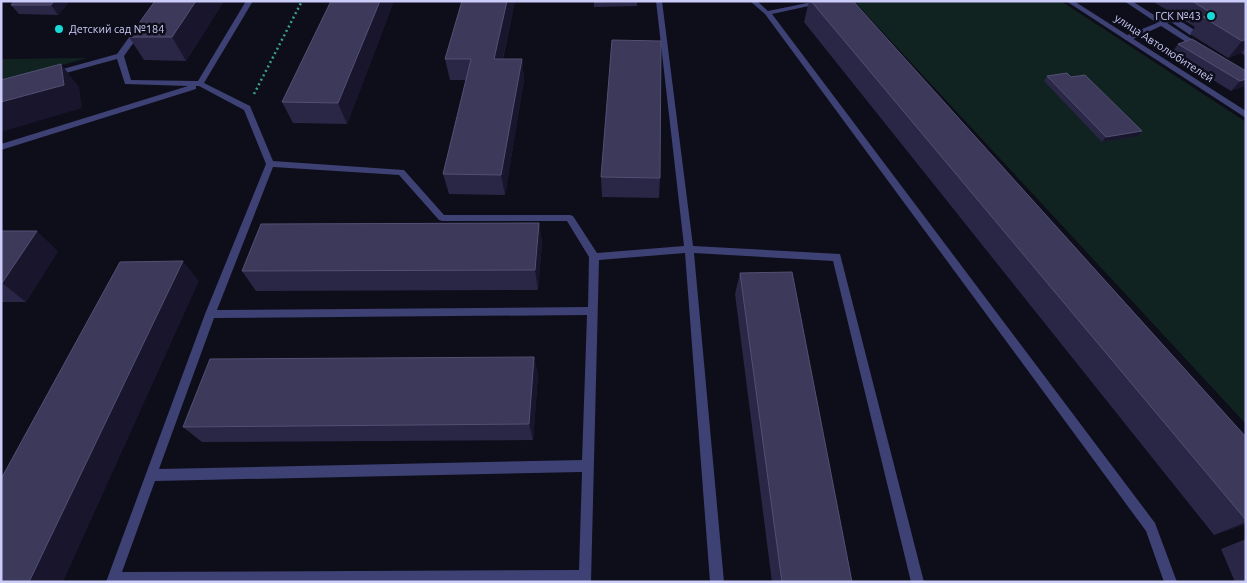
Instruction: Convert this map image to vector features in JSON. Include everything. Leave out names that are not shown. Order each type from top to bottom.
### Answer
[{"type":"street","points":[[1,148],[200,84],[250,1]]},
{"type":"street","points":[[659,1],[689,249],[718,582]]},
{"type":"street","points":[[752,1],[767,13],[1151,527],[1171,582]]},
{"type":"street","points":[[767,13],[828,1]]},
{"type":"street","name":"улица Автолюбителей","points":[[1069,1],[1246,114]]},
{"type":"street","points":[[1127,1],[1204,49]]},
{"type":"street","points":[[1128,38],[1171,19],[1193,33]]},
{"type":"street","points":[[47,76],[120,56],[143,25]]},
{"type":"street","points":[[120,56],[128,82],[200,84],[247,108],[270,164],[210,314],[112,580],[585,579],[594,258],[570,218],[442,218],[401,172],[270,164]]},
{"type":"street","points":[[594,258],[689,249],[837,257],[918,582]]},
{"type":"street","points":[[210,314],[592,311]]},
{"type":"street","points":[[151,475],[588,466]]},
{"type":"path","points":[[247,108],[302,1]]},
{"type":"green space","points":[[854,1],[1061,1],[1246,122],[1246,424]]},
{"type":"green space","points":[[87,58],[1,82],[1,59]]},
{"type":"building","points":[[14,1],[54,1],[51,5],[11,5]]},
{"type":"building","points":[[155,1],[196,1],[172,37],[129,37]]},
{"type":"building","points":[[331,1],[380,1],[338,103],[282,102]]},
{"type":"building","points":[[462,1],[507,1],[494,59],[522,59],[501,175],[443,174],[471,59],[445,59]]},
{"type":"building","points":[[811,1],[853,1],[1246,437],[1246,520]]},
{"type":"building","points":[[1192,1],[1246,1],[1246,39],[1242,41],[1203,17],[1213,14]]},
{"type":"building","points":[[1192,39],[1246,71],[1246,79],[1240,81],[1178,44]]},
{"type":"building","points":[[612,40],[661,41],[660,178],[601,177]]},
{"type":"building","points":[[61,64],[64,85],[1,102],[1,80]]},
{"type":"building","points":[[1067,73],[1071,77],[1085,75],[1142,131],[1106,137],[1047,76]]},
{"type":"building","points":[[539,223],[535,270],[242,271],[261,224]]},
{"type":"building","points":[[1,231],[37,231],[2,283],[1,283]]},
{"type":"building","points":[[183,261],[29,582],[1,582],[1,479],[120,262]]},
{"type":"building","points":[[792,272],[852,582],[782,582],[740,273]]},
{"type":"building","points":[[534,357],[529,424],[183,427],[210,359]]},
{"type":"place","name":"ГСК №43","points":[[1211,16]]},
{"type":"place","name":"Детский сад №184","points":[[59,29]]}]
